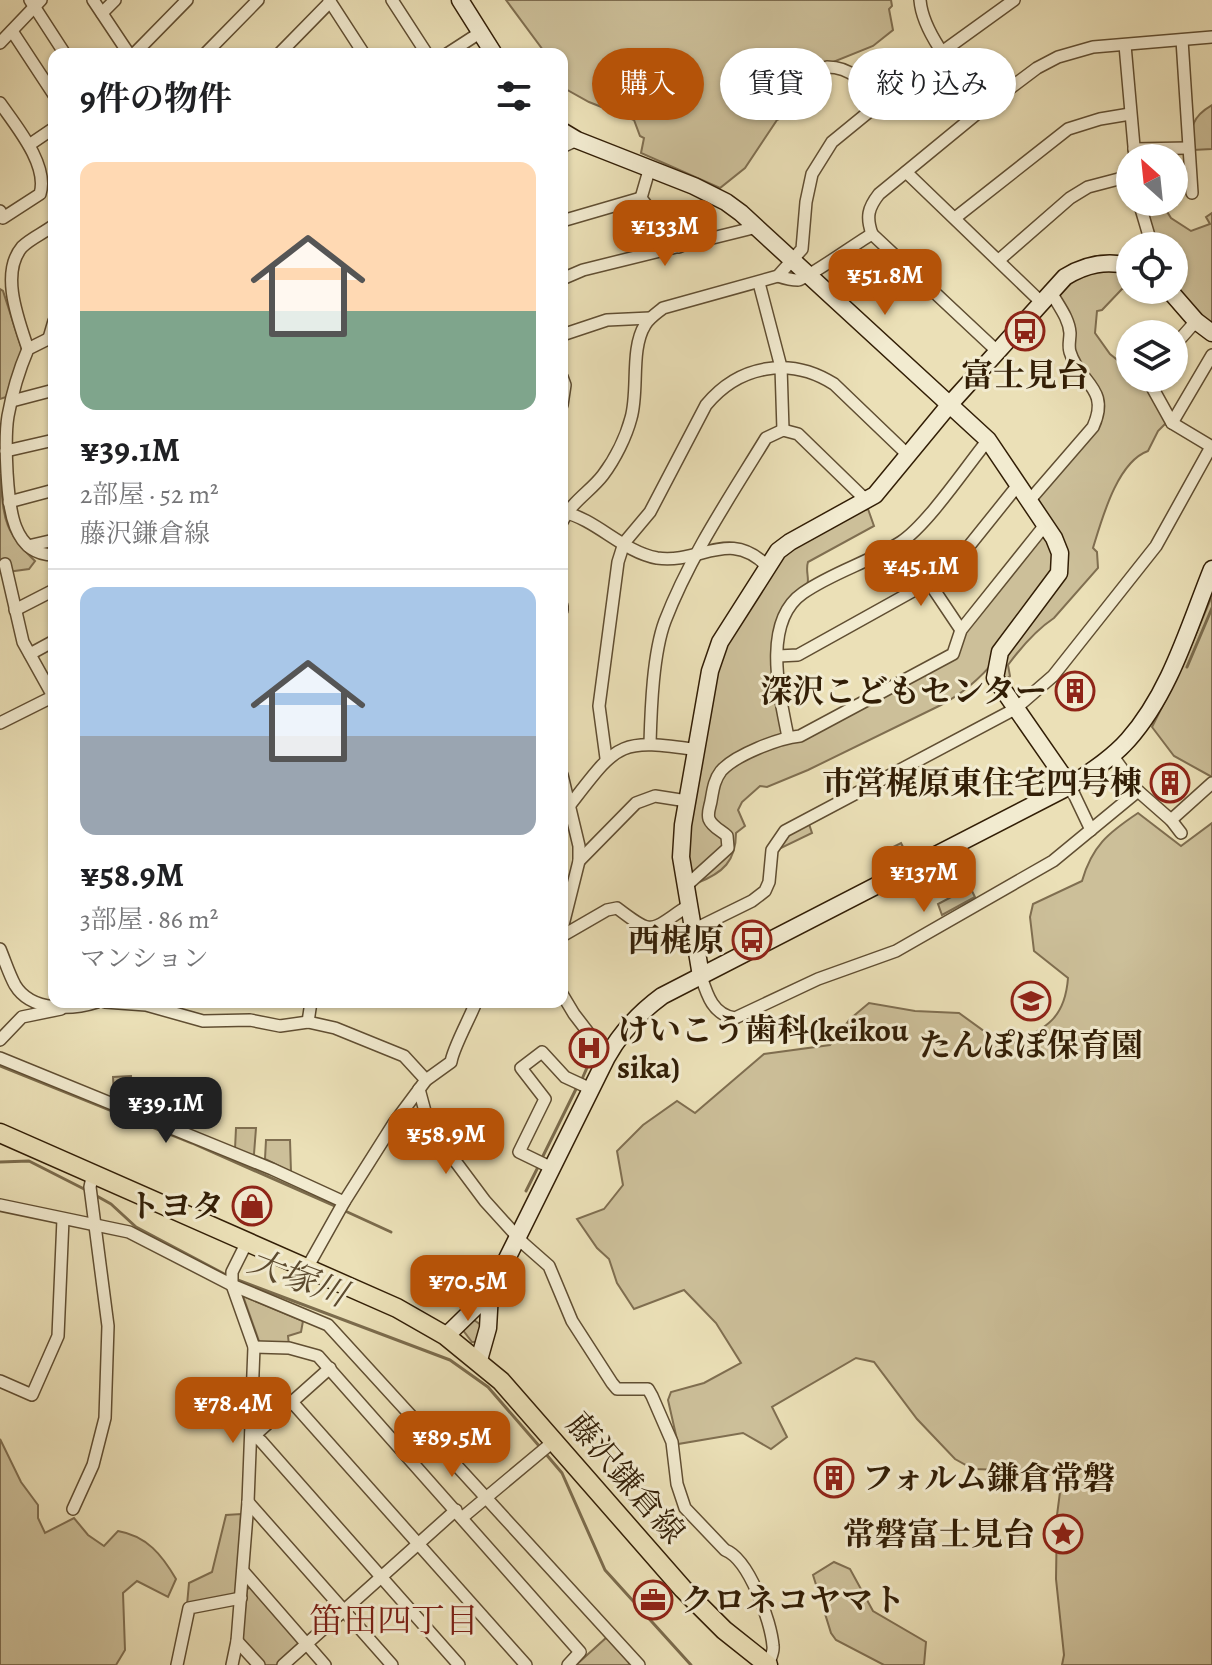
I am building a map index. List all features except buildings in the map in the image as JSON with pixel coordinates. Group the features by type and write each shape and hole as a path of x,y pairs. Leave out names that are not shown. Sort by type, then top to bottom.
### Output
{"main road":[{"name":"藤沢鎌倉線","path":"0,1133 397,1308 446,1336 501,1381 683,1589 724,1630 768,1665"}],"street":[{"path":"93,0 127,48"},
{"path":"102,13 115,0"},
{"path":"137,48 187,0"},
{"path":"211,48 258,0"},
{"path":"392,0 423,48"},
{"path":"460,0 490,48"},
{"path":"920,0 921,9 940,48"},
{"path":"948,48 1014,0"},
{"path":"285,48 330,1 356,48"},
{"path":"0,43 35,2 62,48"},
{"path":"12,31 48,86"},
{"path":"456,48 481,32"},
{"path":"1016,86 1058,57 1093,47 1212,37"},
{"path":"1182,40 1188,144"},
{"path":"1125,45 1133,144"},
{"path":"0,103 29,145 43,182 40,194 3,218 0,211"},
{"path":"955,218 1068,129 1130,114"},
{"path":"568,511 603,476 632,418 643,327 663,308 778,276 802,249 808,188 817,162 832,142 859,120"},
{"path":"969,120 872,203 867,216 872,234 997,351"},
{"path":"29,145 48,132"},
{"path":"570,143 650,167 726,202 794,260 988,440 1060,553 1059,573 1000,652 995,678 1070,786 1091,830"},
{"path":"1188,148 1192,193"},
{"path":"641,198 650,167"},
{"path":"906,172 999,260 1046,297 1067,320 1070,332 1068,349 1098,398 1099,414 1093,427 1029,501"},
{"path":"999,260 1070,198 1088,187 1116,180"},
{"path":"568,219 641,198"},
{"path":"641,198 679,247"},
{"path":"568,276 583,270 757,227"},
{"path":"48,229 21,247 11,261 7,283 28,349 12,401 6,451 9,502 14,523 28,546 35,552 48,554"},
{"path":"778,276 796,280 810,275 872,234"},
{"path":"1116,265 1095,264 1079,268 1065,277 867,501 778,551 720,642 710,671 687,801 681,857 701,976 719,1013 730,1017 740,1016 818,979 896,951 1053,861 1138,791"},
{"path":"759,283 781,367 783,430"},
{"path":"1181,304 1212,333"},
{"path":"568,333 607,320 650,318"},
{"path":"1188,330 1196,321"},
{"path":"28,349 48,339"},
{"path":"1172,423 1212,355"},
{"path":"606,758 599,706 618,562 624,543 650,512 714,394 732,379 749,372 781,367 811,372 834,384 908,455"},
{"path":"12,401 48,392"},
{"path":"693,930 759,897 769,882 772,850 785,831 1015,709 1053,676 1156,546 1211,447 1172,423 1155,392"},
{"path":"650,743 652,694 664,624 696,555 766,438 783,430 798,434 867,501"},
{"path":"788,737 778,685 782,618 801,594 902,542 918,527 988,440"},
{"path":"6,451 48,441"},
{"path":"778,656 798,655 949,571 1018,485"},
{"path":"9,502 48,492"},
{"path":"568,517 652,557 675,560 731,547 744,549 767,566"},
{"path":"686,886 725,853 729,843 723,832 709,821 708,815 714,785 722,770 735,760 788,737 800,736 953,654 961,630 1045,525"},
{"path":"28,546 48,541"},
{"path":"902,542 961,630"},
{"path":"5,564 23,642 48,686"},
{"path":"446,1336 490,1293 607,1057 619,1037 641,1012 662,996 1070,786 1112,755 1139,726 1168,677 1212,569"},
{"path":"15,610 48,593"},
{"path":"30,654 48,644"},
{"path":"0,723 48,699"},
{"path":"570,805 606,758 627,747 650,743 697,750"},
{"path":"1112,755 1138,791 1181,833"},
{"path":"1171,820 1212,783"},
{"path":"579,861 636,803 655,796 687,801"},
{"path":"568,798 579,846 579,861 568,905"},
{"path":"568,933 607,910 617,908 644,928 653,928 688,906"},
{"path":"0,949 20,992 48,1004"},
{"path":"568,1004 607,1057"},
{"path":"0,1040 22,1017 67,1008"},
{"path":"157,1008 203,1021 250,1020 280,1026 308,1022 335,1028 404,1056 423,1085 426,1115 435,1134 485,1201 549,1266 572,1321 617,1389 648,1389 672,1442 677,1484 685,1508 725,1550 732,1553 755,1583 774,1649 768,1665"},
{"path":"308,1022 310,1008"},
{"path":"307,1268 394,1123 423,1085 451,1062 452,1053 474,1008"},
{"path":"552,1168 519,1152 545,1099 521,1068 542,1052 565,1077 591,1089"},
{"path":"0,1058 272,1169 344,1202"},
{"path":"73,1509 93,1465 105,1418 108,1326 90,1187 93,1173"},
{"path":"0,1205 129,1232 232,1285 328,1325 639,1665"},
{"path":"0,1381 32,1395 53,1349 59,1325 63,1219"},
{"path":"232,1665 241,1598 253,1434 254,1347 232,1285 232,1272 247,1242"},
{"path":"479,1360 488,1328 490,1293"},
{"path":"254,1347 301,1350 318,1356 330,1368 580,1652 568,1665"},
{"path":"253,1434 330,1368"},
{"path":"292,1402 526,1665"},
{"path":"253,1434 459,1665"},
{"path":"283,1665 418,1544 486,1497 554,1441"},
{"path":"248,1502 392,1665"},
{"path":"243,1571 325,1665"},
{"path":"177,1665 189,1608 241,1598"},
{"path":"237,1641 259,1665"}],"shaded area":[{"path":"506,0 891,0 892,6 889,9 893,30 868,48 848,48 848,56 832,62 832,48 720,48 720,120 777,120 745,168 720,188 641,153 644,138 640,136 634,120 704,120 704,48 592,48 592,103 568,90 568,48 542,48"},
{"path":"1212,105 1212,149 1193,150 1192,135 1196,119"},
{"path":"1212,213 1212,326 1188,300 1188,232 1151,232 1147,216 1170,216 1191,231 1210,224 1206,217"},
{"path":"1116,270 1116,295 1102,310 1097,311 1095,333 1116,359 1116,392 1149,392 1166,423 1158,431 1148,451 1128,467 1112,493 1093,548 1097,552 1098,568 1054,618 1019,651 1008,665 1010,676 1003,681 1003,657 1062,577 1037,498 1089,435 1102,398 1096,384 1078,361 1058,294 1080,276"},
{"path":"0,289 22,350 6,397 0,399"},
{"path":"0,474 10,531 35,561 29,569 0,573"},
{"path":"868,509 874,526 808,562 807,587 779,619 782,732 779,738 725,763 706,804 725,843 719,853 689,876 686,849 716,669 729,641 760,588 791,549 828,526"},
{"path":"1044,535 1051,540 1055,571 1019,628 978,679 941,705 808,770 767,787 760,786 742,802 738,810 745,826 736,833 731,858 721,870 697,883 730,851 715,825 712,807 720,784 732,765 952,658 966,628"},
{"path":"1212,596 1212,777 1174,756 1152,727"},
{"path":"1138,813 1181,846 1212,823 1212,1665 1062,1665 1064,1655 1056,1579 1057,1515 1062,1477 1035,1471 973,1469 955,1459 917,1419 874,1362 856,1358 772,1407 787,1437 771,1449 743,1433 678,1444 668,1400 671,1392 704,1383 741,1363 716,1323 684,1290 634,1309 617,1283 609,1259 597,1248 577,1219 604,1209 623,1185 617,1151 643,1125 677,1101 695,1113 764,1054 830,1045 850,1019 869,1003 915,1011 959,1013 984,1031 1013,1043 1045,1026 1063,1003 1068,978 1034,951 1030,917 1033,904 1082,881 1102,841"},
{"path":"809,824 812,833 779,849 786,837"},
{"path":"901,843 907,855 890,864 885,851"},
{"path":"970,887 975,897 942,915 938,904"},
{"path":"131,1076 133,1101 114,1095 113,1077"},
{"path":"236,1128 256,1128 254,1154 251,1156 235,1149"},
{"path":"266,1140 290,1140 291,1172 265,1159"},
{"path":"243,1296 303,1321 301,1332 288,1336 289,1345 260,1344"},
{"path":"474,1320 481,1325 477,1342 472,1342 462,1329"},
{"path":"0,1439 21,1482 38,1505 38,1518 45,1533 74,1518 88,1535 104,1546 118,1531 137,1537 153,1548 176,1579 168,1597 137,1581 123,1593 125,1650 116,1665 0,1665"},
{"path":"241,1514 237,1592 234,1596 187,1605 189,1583 212,1572 226,1515"},
{"path":"834,1562 850,1569 873,1611 926,1642 924,1665 884,1665 836,1640 813,1575"},
{"path":"251,1587 299,1642 300,1646 279,1665 262,1665 242,1640 247,1589"},
{"path":"607,1637 630,1663 628,1665 576,1665"}],"waterway":[{"path":"1187,667 1212,608"},
{"path":"582,1079 594,1052"},
{"path":"0,1066 192,1143 337,1207"},
{"path":"542,1158 577,1087"},
{"name":"大塚川","path":"0,1162 29,1161 88,1191"},
{"path":"526,1191 539,1165"},
{"name":"大塚川","path":"95,1195 111,1204 136,1227 228,1276"},
{"path":"343,1210 391,1232"},
{"name":"大塚川","path":"235,1279 450,1360 488,1387 540,1447"},
{"name":"大塚川","path":"545,1453 562,1473 605,1570 691,1665"}],"place":[{"name":"富士見台","path":"1025,331"},
{"name":"深沢こどもセンター","path":"1075,691"},
{"name":"市営梶原東住宅四号棟","path":"1170,783"},
{"name":"西梶原","path":"752,940"},
{"name":"たんぽぽ保育園","path":"1031,1001"},
{"name":"けいこう歯科(keikou sika)","path":"589,1048"},
{"name":"トヨタ","path":"252,1206"},
{"name":"フォルム鎌倉常磐","path":"834,1478"},
{"name":"常磐富士見台","path":"1063,1534"},
{"name":"クロネコヤマト","path":"653,1600"}],"district":[{"name":"笛田四丁目","path":"394,1620"}]}
